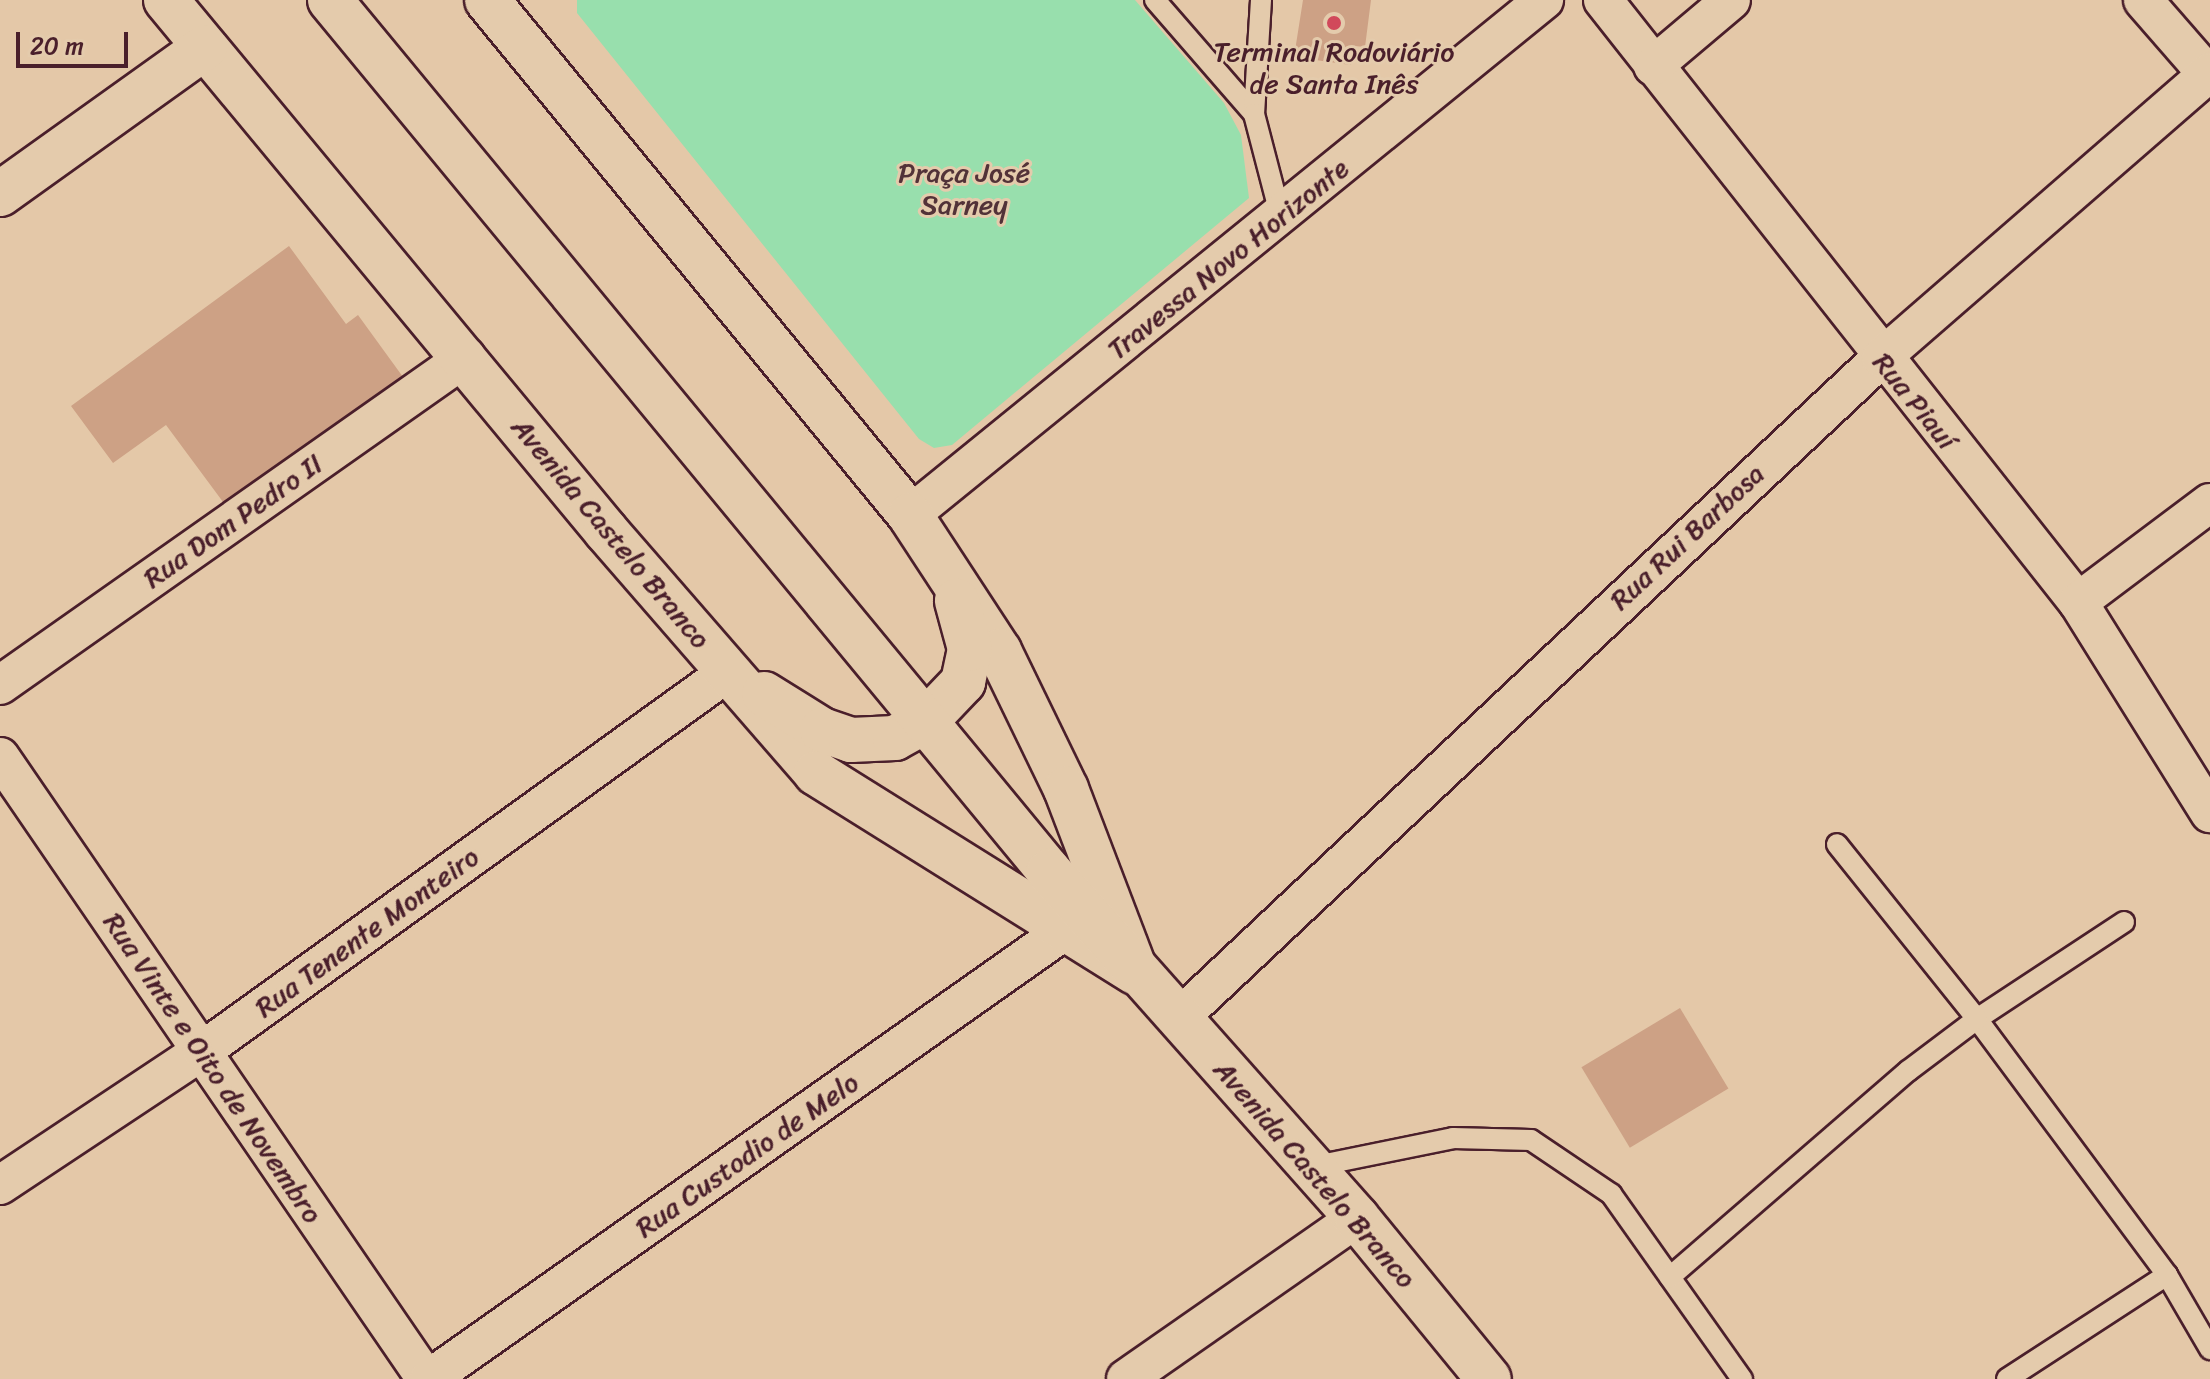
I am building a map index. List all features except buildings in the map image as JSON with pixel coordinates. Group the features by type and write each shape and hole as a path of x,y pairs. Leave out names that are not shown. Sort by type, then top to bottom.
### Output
{"main road":[{"name":"Avenida Castelo Branco","path":"166,0 816,773 1064,931 1137,973"},
{"name":"Avenida Castelo Branco","path":"330,0 1137,973 1357,1218 1489,1379"},
{"name":"Avenida Castelo Branco","path":"487,0 910,515 999,651 1066,789 1137,973"},
{"path":"0,194 205,47"},
{"path":"728,672 822,730 851,740 895,738 926,721 963,682 970,649 957,601 910,515"}],"street":[{"name":"Travessa Novo Horizonte","path":"910,515 1281,218 1544,0"},
{"name":"Rua Piauí","path":"1603,0 1881,358 2078,602 2210,813"},
{"path":"1653,66 1731,0"},
{"path":"2143,0 2209,74"},
{"name":"Rua Rui Barbosa","path":"1179,1018 1881,358 2209,74"},
{"name":"Rua Dom Pedro II","path":"0,685 466,357"},
{"path":"2078,602 2210,503"},
{"name":"Rua Tenente Monteiro","path":"0,1185 202,1051 728,672"},
{"name":"Rua Vinte e Oito de Novembro","path":"0,757 428,1379"},
{"name":"Rua Custodio de Melo","path":"428,1379 1064,931"},
{"path":"1126,1379 1357,1218"}],"lane":[{"path":"1155,0 1254,114"},
{"path":"1261,0 1254,114 1281,218"},
{"path":"1837,844 1977,1019 2167,1275 2210,1349"},
{"path":"1670,1277 1908,1071 1977,1019 2124,922"},
{"path":"1311,1167 1453,1138 1531,1140 1611,1194 1742,1379"},
{"path":"2007,1379 2167,1275"}],"green space":[{"name":"Praça José Sarney","path":"577,0 1135,0 1224,103 1241,135 1249,198 952,445 934,448 919,439 577,13"}],"place":[{"name":"Terminal Rodoviário de Santa Inês","path":"1334,23"}]}
